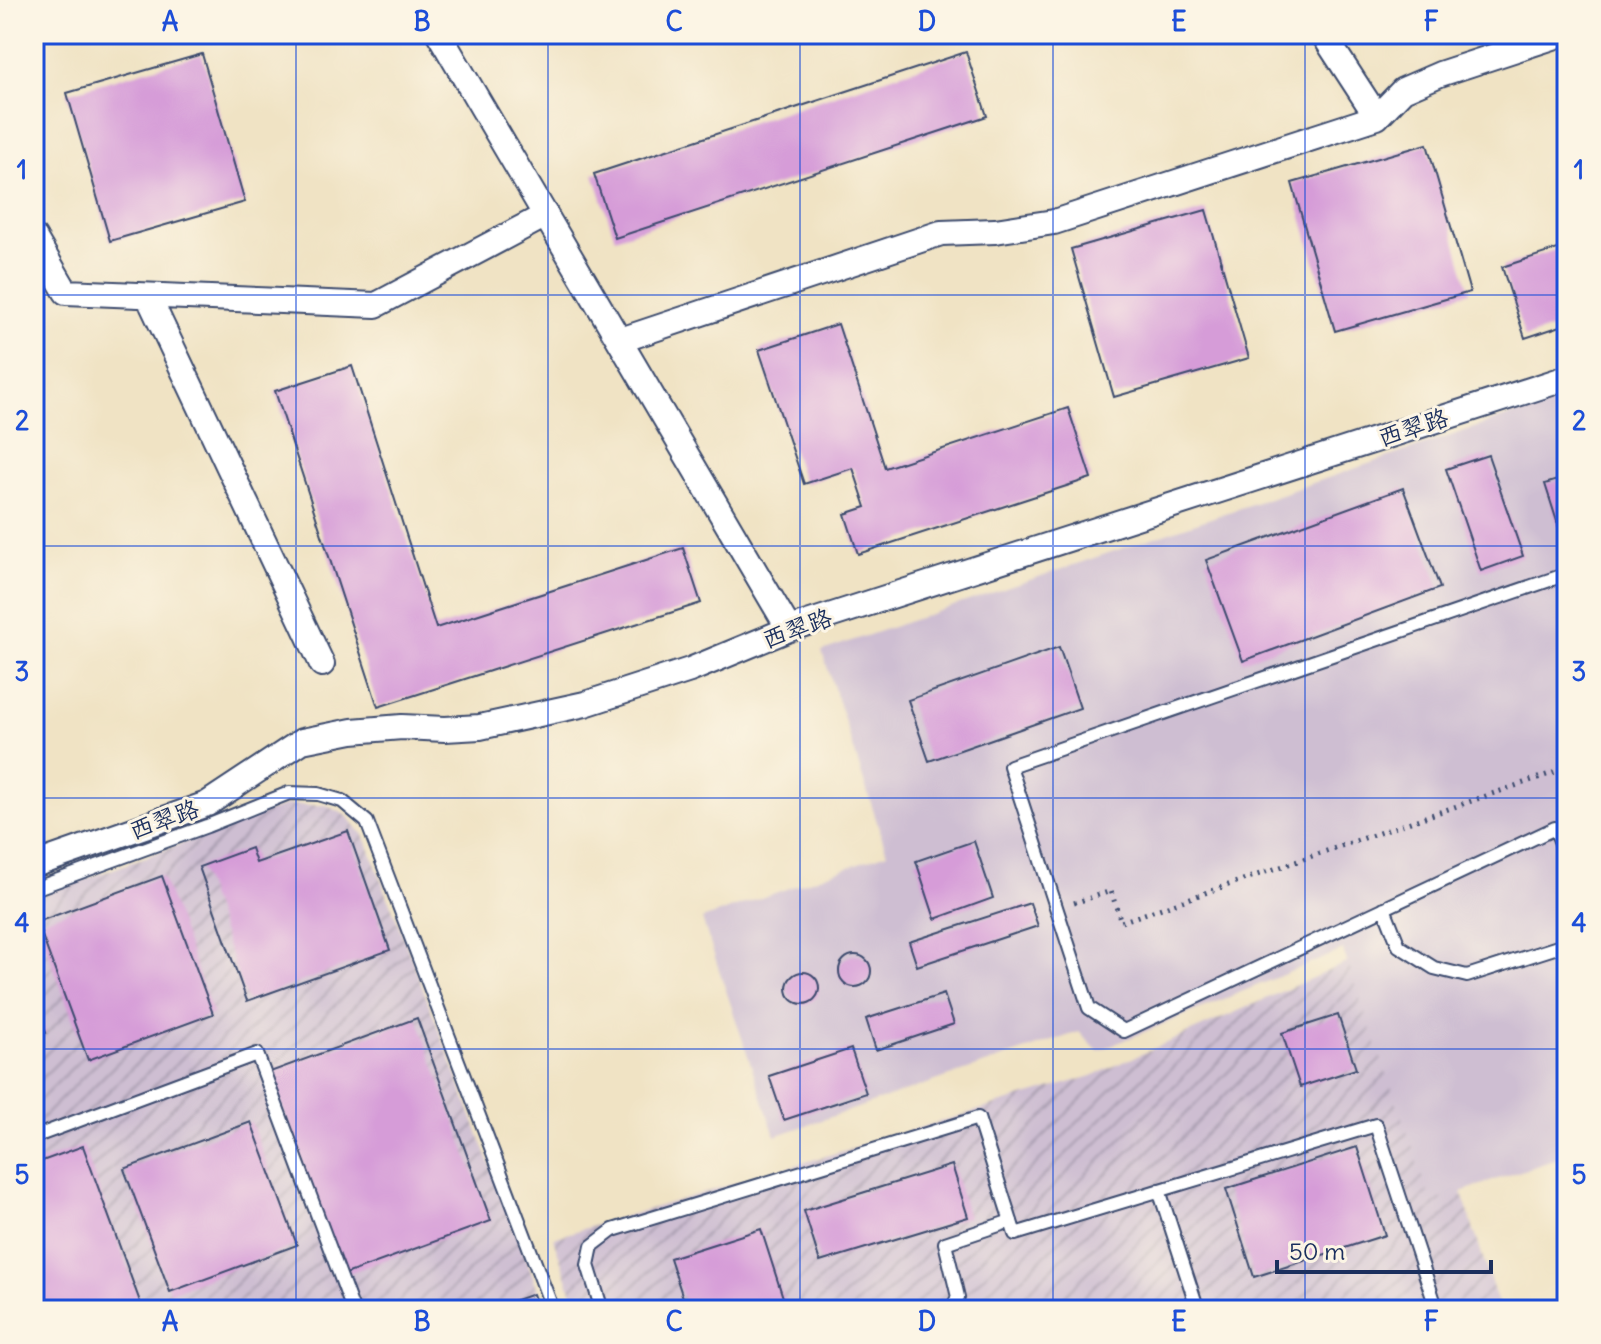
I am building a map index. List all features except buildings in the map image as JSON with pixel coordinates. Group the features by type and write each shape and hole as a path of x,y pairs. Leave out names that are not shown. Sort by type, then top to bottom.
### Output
{"street":[{"path":"439,34 789,629"},
{"path":"1323,34 1377,117"},
{"path":"621,340 941,233 995,231 1054,222 1377,117 1403,90 1440,74 1562,34"},
{"path":"34,237 66,292 376,305 546,215"},
{"path":"148,296 322,664"},
{"name":"西翠路","path":"34,865 207,804 302,741 352,731 402,727 480,727 585,704 690,670 789,629 1567,378"}],"lane":[{"path":"1567,574 1010,766 1089,1008 1124,1031 1555,828 1567,858"},
{"path":"34,889 289,793 318,794 342,801 367,822 553,1310"},
{"path":"1384,908 1399,946 1434,968 1467,976 1567,944"},
{"path":"34,1137 257,1054 353,1310"},
{"path":"602,1310 588,1265 592,1246 613,1230 978,1118 1015,1234 1376,1125 1437,1310"},
{"path":"1159,1190 1198,1310"},
{"path":"951,1310 958,1297 945,1243 1011,1221"}],"path":[{"path":"1056,908 1111,891 1121,922 1567,768"}],"shaded area":[{"path":"1567,396 1567,1155 1432,1202 1343,950 1098,1051 1079,1032 775,1136 702,919 887,853 822,651"},
{"path":"287,805 327,805 347,816 365,837 546,1310 34,1310 34,898"},
{"path":"1382,947 1500,1310 578,1310 553,1238 1092,1076"}]}
